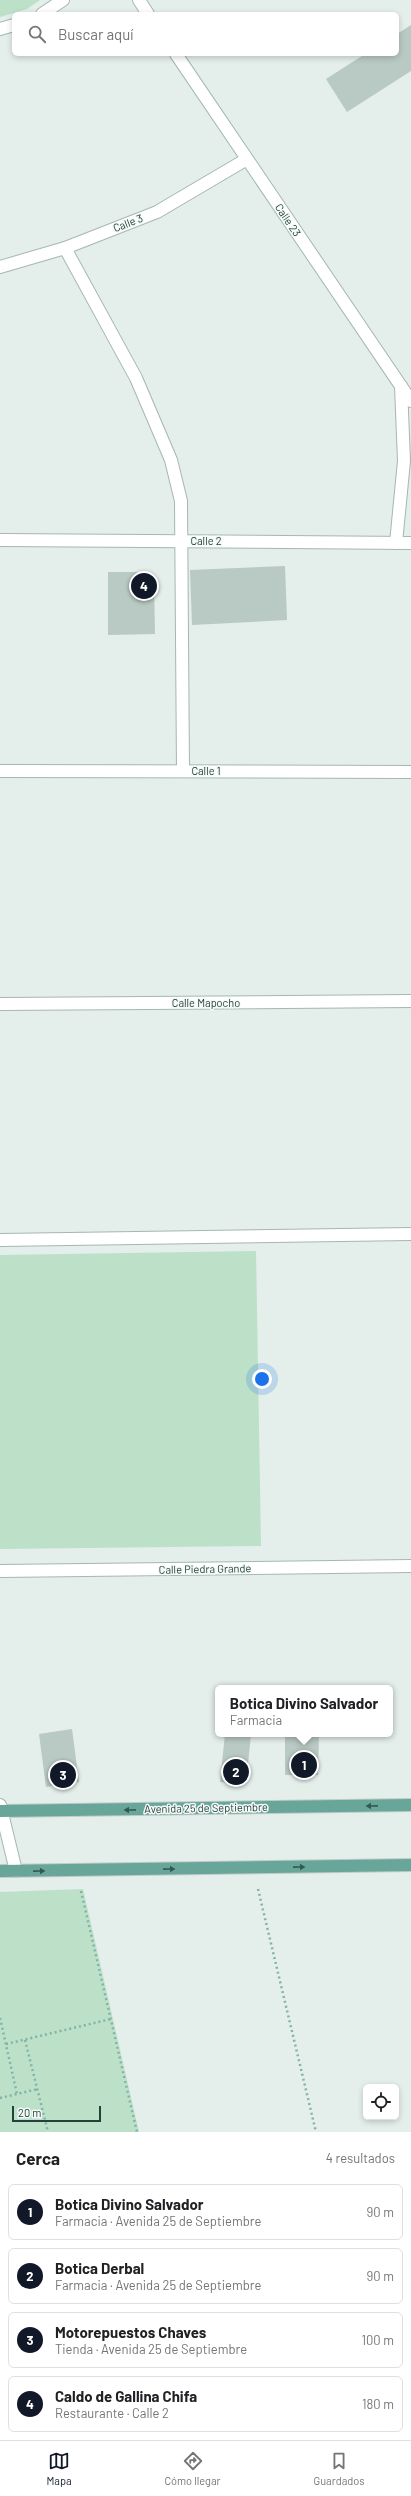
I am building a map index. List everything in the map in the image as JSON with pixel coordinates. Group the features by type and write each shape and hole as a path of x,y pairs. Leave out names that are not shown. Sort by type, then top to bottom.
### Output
{"main road":[{"name":"Avenida 25 de Septiembre","path":"1,1809 411,1805"},
{"path":"0,1871 411,1865"}],"street":[{"path":"45,12 63,0"},
{"path":"139,0 147,12"},
{"path":"0,29 12,26"},
{"name":"Calle 23","path":"177,56 411,401"},
{"name":"Calle 3","path":"0,267 65,248 157,212 247,159"},
{"path":"65,248 136,378 171,460 181,501 183,771"},
{"path":"396,543 404,461 401,386"},
{"name":"Calle 2","path":"0,540 411,543"},
{"name":"Calle 1","path":"0,771 411,772"},
{"name":"Calle Mapocho","path":"0,1004 411,1001"},
{"path":"0,1240 411,1234"},
{"name":"Calle Piedra Grande","path":"0,1571 411,1566"},
{"path":"1,1809 16,1871"}],"path":[{"path":"252,1868 316,2132"},
{"path":"71,1870 82,1891 137,2132"},
{"path":"0,2018 17,2094"},
{"path":"6,2044 111,2019"},
{"path":"25,2040 48,2132"},
{"path":"0,2098 38,2090"}],"green space":[{"path":"0,0 40,0 27,9 12,12 12,13 0,17"},
{"path":"256,1251 261,1546 0,1549 0,1255"},
{"path":"83,1889 139,2132 0,2132 0,1892"}],"building":[{"path":"411,25 411,71 347,112 326,79 362,56 399,56 399,33"},
{"path":"285,566 287,620 192,625 190,570"},
{"path":"108,572 146,572 154,582 155,634 108,635"},
{"path":"72,1729 79,1782 46,1787 39,1734"},
{"path":"225,1737 251,1737 246,1784 220,1782"},
{"path":"285,1737 319,1737 318,1775 285,1775"}],"place":[{"name":"Caldo de Gallina Chifa","path":"144,586"},
{"name":"Botica Divino Salvador","path":"304,1765"},
{"name":"Botica Derbal","path":"236,1772"},
{"name":"Motorepuestos Chaves","path":"63,1775"}]}
